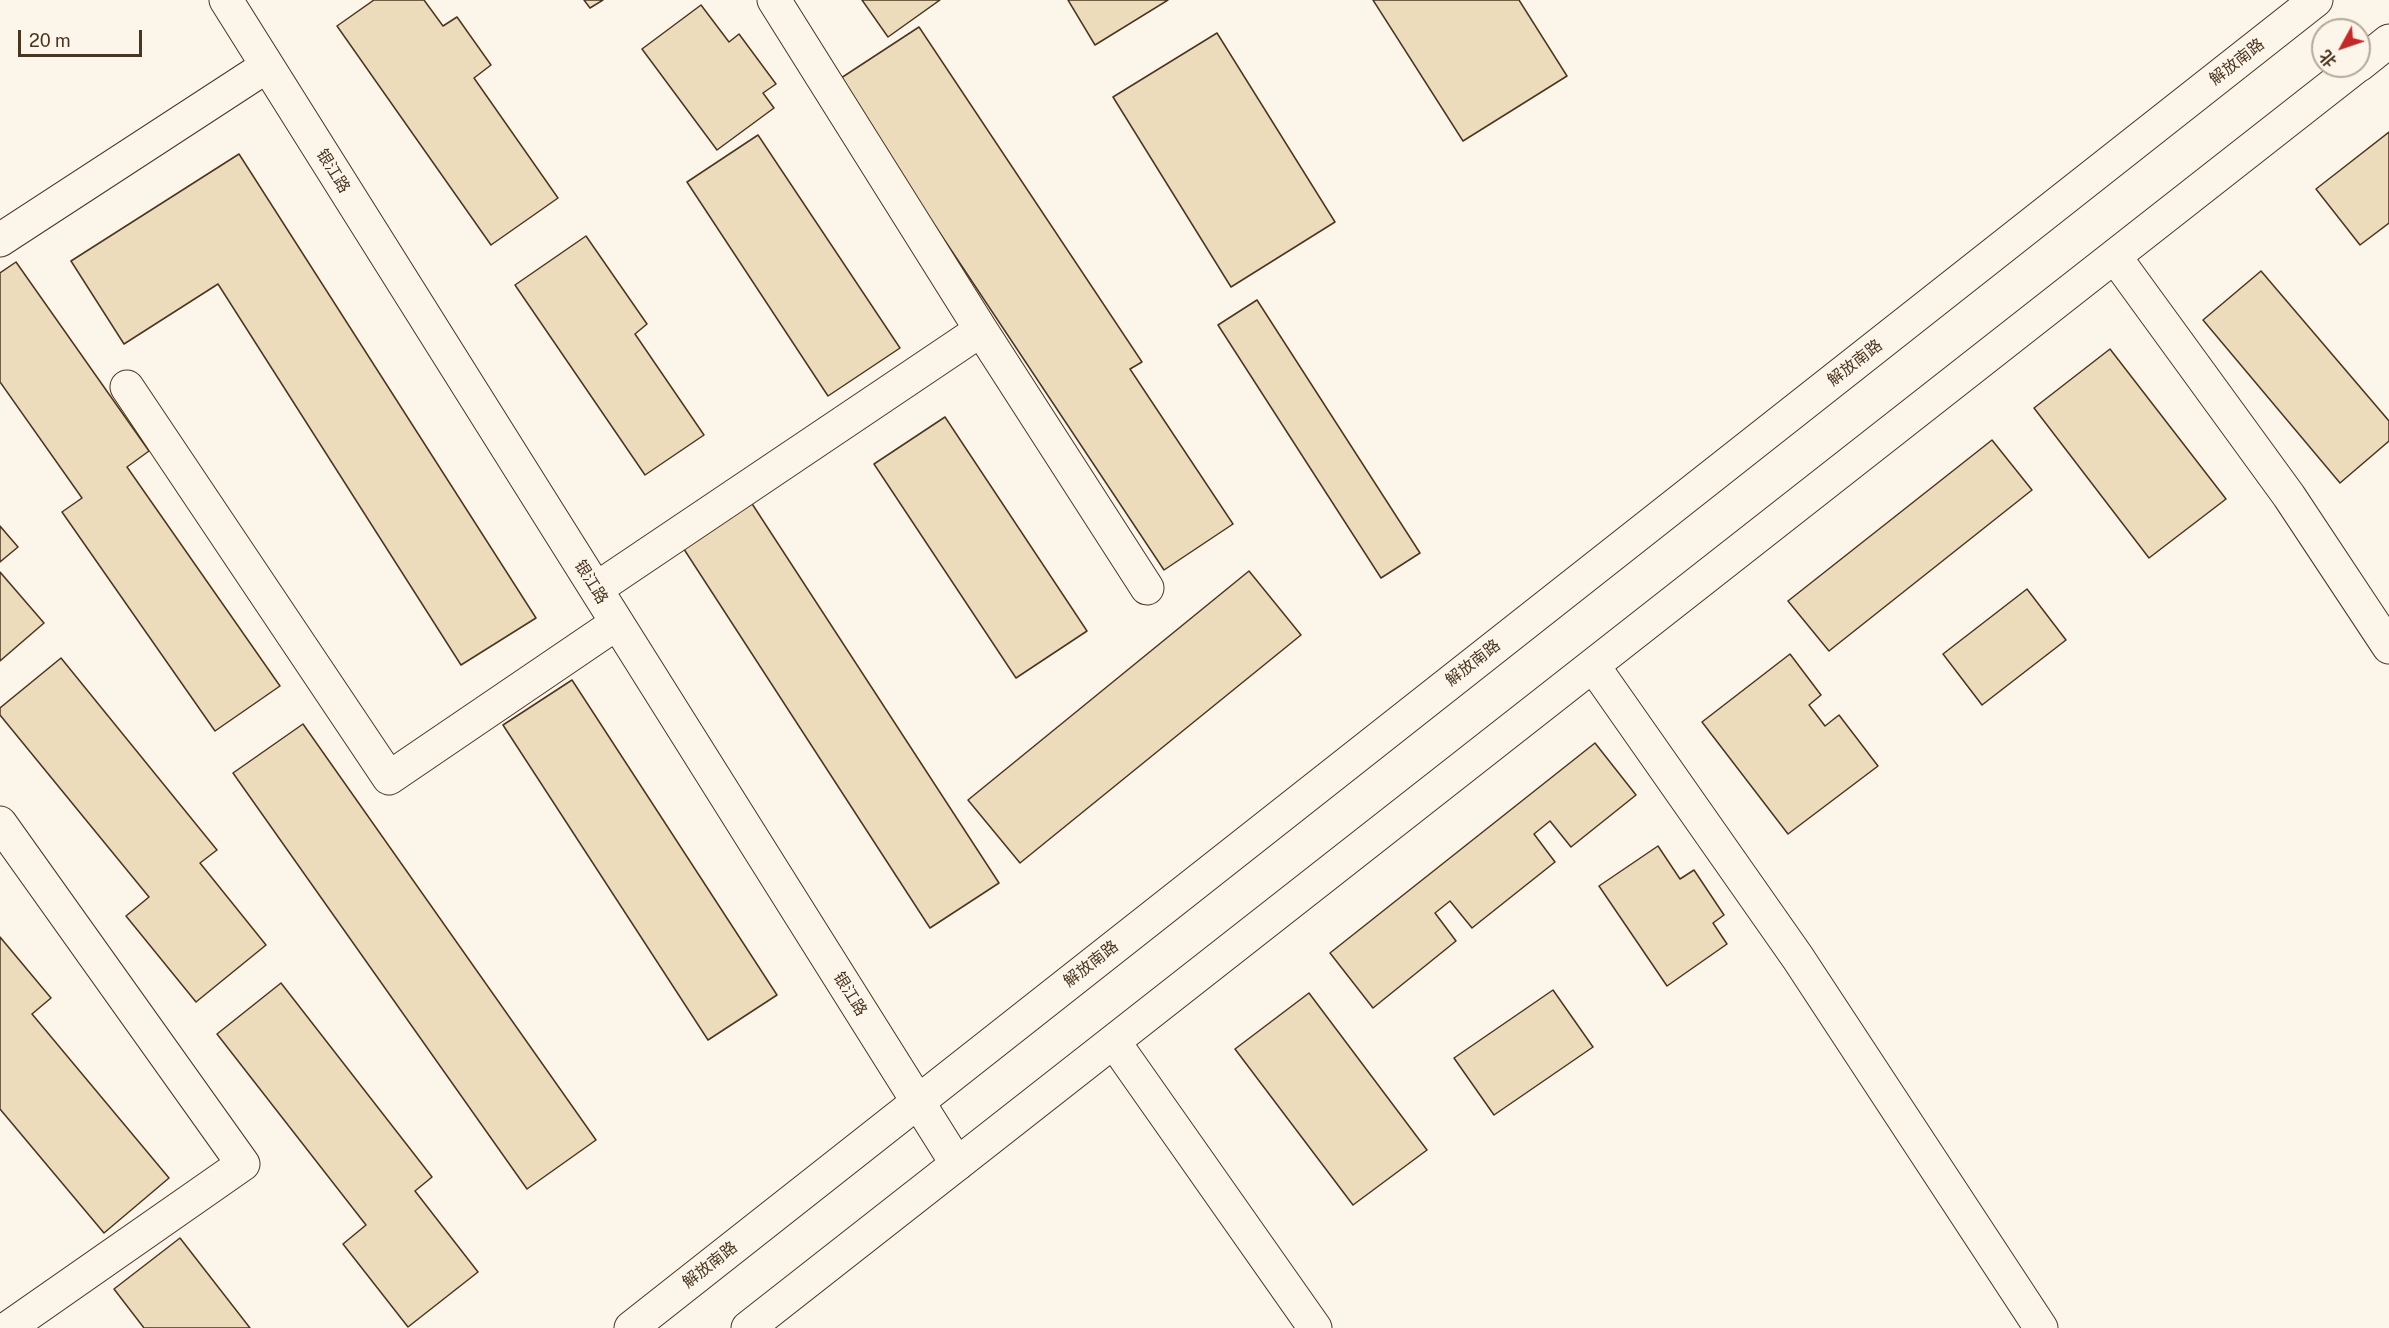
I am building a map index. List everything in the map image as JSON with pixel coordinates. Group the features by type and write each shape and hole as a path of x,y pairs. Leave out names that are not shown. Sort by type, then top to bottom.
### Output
{"street":[{"name":"银江路","path":"226,0 957,1164"},
{"path":"774,0 981,330 1147,588"},
{"name":"解放南路","path":"631,1328 2316,0"},
{"path":"2371,55 2389,41"},
{"path":"0,240 267,66"},
{"path":"748,1328 1594,667 2342,78"},
{"path":"2115,257 2289,496 2389,646"},
{"path":"596,589 981,330"},
{"path":"127,387 388,778 617,623"},
{"path":"1594,667 1798,957 2042,1328"},
{"path":"0,823 243,1164 8,1328"},
{"path":"1114,1042 1315,1328"}],"building":[{"path":"374,0 424,0 443,26 457,17 491,65 474,78 558,198 491,245 337,26"},
{"path":"584,0 603,0 590,8"},
{"path":"862,0 940,0 888,37"},
{"path":"1068,0 1168,0 1095,45"},
{"path":"1373,0 1519,0 1567,76 1463,141"},
{"path":"701,5 729,42 739,34 776,84 763,93 774,108 717,150 642,49"},
{"path":"919,27 1142,362 1130,369 1233,524 1164,570 838,80"},
{"path":"1217,33 1335,222 1231,287 1113,97"},
{"path":"2389,132 2389,223 2360,245 2316,189"},
{"path":"758,135 900,348 828,396 687,182"},
{"path":"239,154 536,618 461,665 218,284 124,344 71,261"},
{"path":"586,236 647,324 635,334 704,435 645,475 515,285"},
{"path":"16,262 149,451 127,467 280,686 215,731 62,512 82,498 0,382 0,273"},
{"path":"2261,271 2389,421 2389,441 2340,483 2203,320"},
{"path":"1257,300 1420,553 1381,578 1218,325"},
{"path":"2110,349 2226,499 2149,558 2034,408"},
{"path":"945,417 1087,631 1016,678 874,464"},
{"path":"1992,440 2032,490 1829,651 1788,601"},
{"path":"747,496 999,883 930,928 678,540"},
{"path":"0,526 18,547 0,562"},
{"path":"1249,571 1301,635 1020,863 968,800"},
{"path":"0,572 44,623 0,661"},
{"path":"2027,589 2066,640 1982,705 1943,654"},
{"path":"1790,654 1821,695 1809,705 1825,726 1839,715 1878,766 1788,834 1702,722"},
{"path":"61,658 217,850 200,863 266,945 196,1002 126,916 149,897 0,715 0,708"},
{"path":"572,680 777,995 708,1040 503,725"},
{"path":"303,724 596,1140 527,1189 233,773"},
{"path":"1595,743 1636,795 1571,847 1550,821 1534,834 1555,862 1472,928 1450,901 1435,913 1456,941 1373,1008 1330,953"},
{"path":"1658,846 1680,879 1694,870 1724,915 1713,923 1727,944 1667,986 1599,886"},
{"path":"0,937 51,998 32,1014 169,1178 104,1233 0,1109"},
{"path":"281,983 432,1177 415,1191 478,1272 408,1327 343,1244 366,1225 217,1034"},
{"path":"1553,990 1593,1047 1494,1115 1454,1058"},
{"path":"1309,993 1427,1150 1353,1205 1235,1049"},
{"path":"180,1238 250,1328 144,1328 114,1289"}]}
